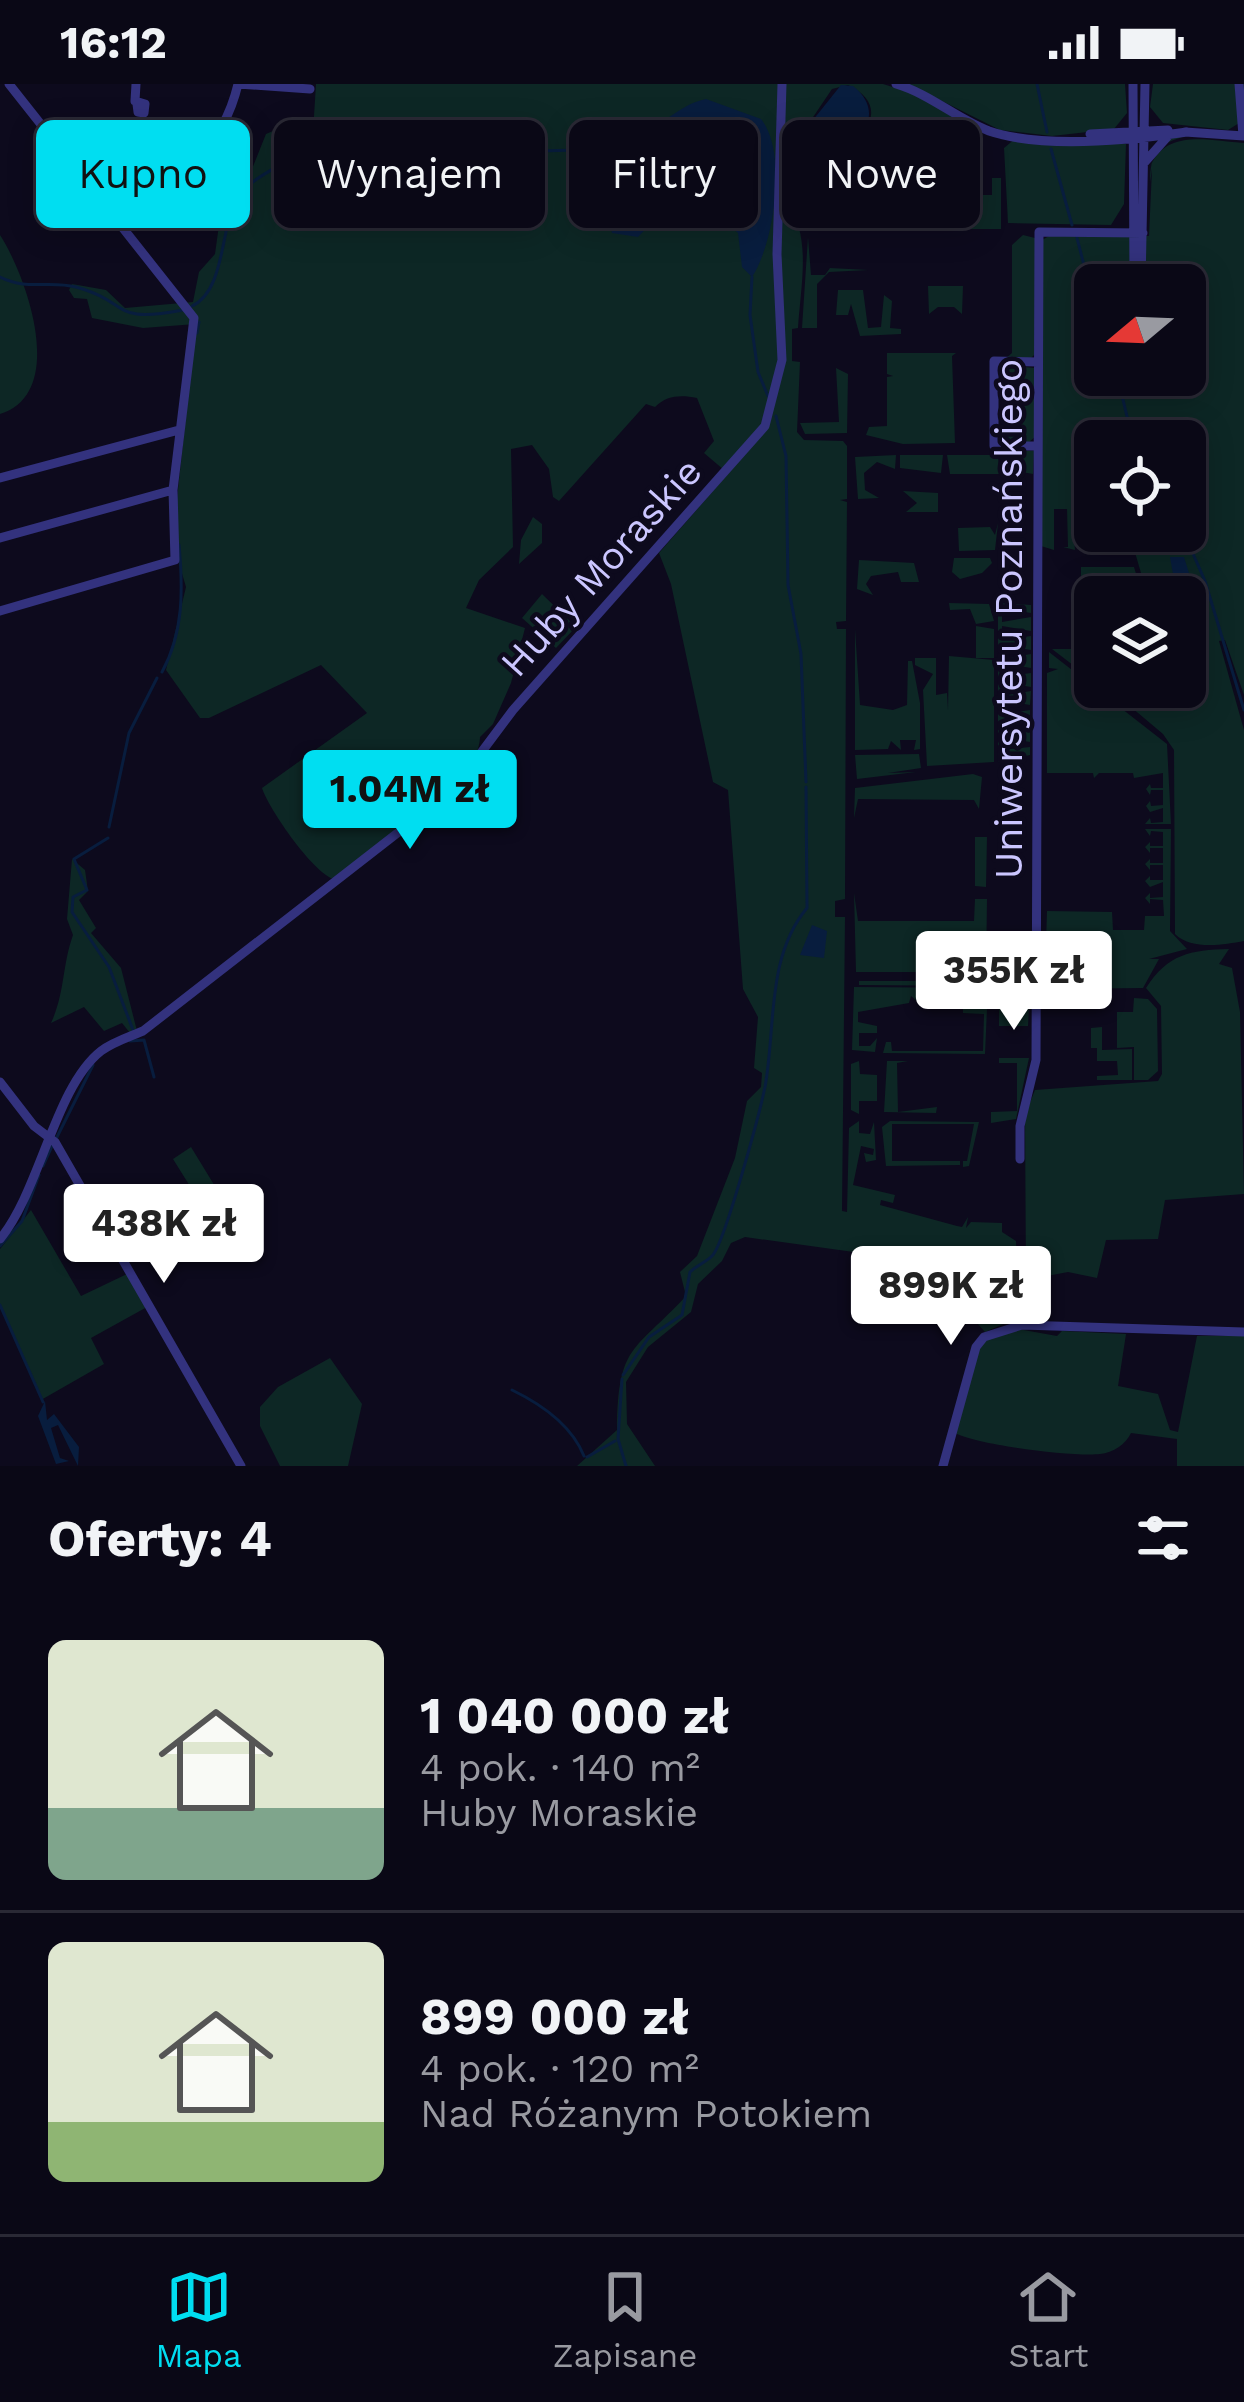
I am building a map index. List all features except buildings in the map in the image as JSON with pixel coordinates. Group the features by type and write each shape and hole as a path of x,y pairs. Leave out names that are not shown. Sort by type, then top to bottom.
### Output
{"street":[{"path":"9,84 38,120"},
{"path":"136,84 137,104"},
{"path":"225,120 238,84 310,89"},
{"name":"Huby Moraskie","path":"0,1239 23,1209 50,1138 98,1054 143,1031 454,789 505,719 765,426 782,360 777,254 782,84"},
{"path":"896,84 989,130 1072,137 1187,132 1244,136 1239,84"},
{"path":"1133,84 1144,163 1137,233"},
{"path":"1137,264 1138,133 1145,84"},
{"path":"1138,133 1187,132"},
{"path":"1144,163 1171,134"},
{"path":"0,611 175,560 173,490 194,318 126,228"},
{"name":"Uniwersytetu Poznańskiego","path":"1020,1159 1036,1060 1039,232 1137,233"},
{"path":"1038,362 994,362 993,402 994,446 1038,446"},
{"path":"0,478 178,430"},
{"path":"0,538 173,490"},
{"path":"0,1082 50,1138 241,1466"},
{"path":"943,1466 976,1347 1000,1330 1022,1325 1244,1332"}],"green space":[{"path":"316,84 883,84 915,94 964,120 869,120 871,109 864,96 848,85 832,89 811,120 782,120 782,228 799,228 802,244 798,328 792,329 792,361 800,362 797,432 804,440 843,441 847,446 847,499 840,500 847,502 846,621 836,622 837,629 846,629 845,899 835,901 835,917 845,917 842,1211 847,1212 849,1128 859,1121 859,1133 870,1134 874,1122 876,1160 866,1162 864,1153 873,1155 874,1149 861,1146 853,1185 895,1195 893,1203 881,1200 880,1205 957,1226 962,1227 968,1217 966,1228 971,1222 1002,1223 1002,1232 1016,1241 1019,1317 985,1332 969,1314 963,1286 875,1274 868,1254 745,1237 731,1243 722,1261 698,1284 691,1312 648,1347 626,1382 627,1424 655,1466 577,1466 617,1430 621,1381 632,1352 686,1296 680,1272 697,1256 735,1158 747,1101 761,1087 762,1073 754,1068 758,1017 743,989 728,790 713,782 671,584 659,553 734,467 731,462 724,470 704,453 714,441 697,398 685,396 669,398 655,407 646,404 559,501 553,497 549,469 532,445 511,449 513,547 479,580 466,608 525,628 511,683 493,724 480,737 475,756 445,796 337,880 328,876 294,841 262,788 367,713 321,665 209,718 200,718 166,670 186,587 176,553 176,508 196,324 143,328 92,318 87,299 74,298 69,290 72,284 106,290 125,308 193,302 199,272 215,254 219,228 250,228 250,174 266,134 274,131 274,228 545,228 545,120 314,120"},
{"path":"908,84 1125,84 1127,113 1114,129 1052,136 1000,130"},
{"path":"1153,84 1244,84 1244,120 1228,130 1163,123 1150,107"},
{"path":"1016,138 1126,144 1124,204 1111,225 1008,223 1004,148"},
{"path":"1180,141 1244,143 1244,695 1225,640 1219,641 1244,730 1244,941 1217,945 1190,942 1175,934 1174,750 1132,708 1206,708 1206,576 1142,576 1135,552 1206,552 1206,420 1074,420 1074,550 1063,547 1068,547 1067,509 1054,509 1054,550 1041,546 1042,240 1051,235 1149,236 1152,164 1159,152"},
{"path":"992,178 1001,178 1001,229 819,229 980,228 980,195 992,195"},
{"path":"0,235 30,305 37,359 32,383 21,402 0,414"},
{"path":"1023,235 1035,238 1036,353 1030,359 1005,359 1012,353 1012,245"},
{"path":"808,237 811,275 825,275 830,268 868,270 829,272 817,284 817,328 802,328"},
{"path":"928,286 963,286 962,314 954,307 938,307 929,314"},
{"path":"838,290 863,290 868,328 881,327 884,295 892,301 890,328 901,329 901,334 860,336 851,304 848,315 836,315"},
{"path":"887,353 956,353 952,356 955,443 903,444 866,435 869,427 887,426 887,377 893,376 887,374"},
{"path":"1004,365 1035,368 1036,436 1028,443 1005,443"},
{"path":"836,368 848,374 847,433 805,434 800,423 839,422"},
{"path":"1008,451 1034,451 1033,474 1011,470 1005,478"},
{"path":"896,455 895,469 877,462 864,473 865,490 879,498 858,499 855,457"},
{"path":"900,455 943,455 941,473 900,468"},
{"path":"947,455 998,455 999,474 950,474"},
{"path":"903,491 938,493 938,512 906,512 917,503"},
{"path":"533,517 542,524 542,543 519,564 521,540"},
{"path":"998,523 995,550 959,551 958,528 990,527 995,535"},
{"path":"954,558 990,558 992,563 982,573 960,579 952,572"},
{"path":"859,560 914,563 919,582 901,582 898,572 871,576 866,584 873,595 857,589"},
{"path":"1081,567 1134,567 1137,576 1081,576"},
{"path":"542,594 576,627 556,648 522,618"},
{"path":"949,603 989,604 994,621 976,624 970,609 950,610"},
{"path":"1002,603 1031,605 1031,613 1002,608 1002,622 1031,617 1031,631 1002,626 1002,640 1031,636 1031,650 1002,645 1002,659 1031,654 1031,668 1002,663 1002,677 1031,673 1031,687 1002,682 1002,696 1031,691 1030,705 1002,700 1002,714 1030,710 1030,724 1002,719 1002,733 1030,728 1030,742 1001,737 1001,750 1030,747 1030,755 998,762 998,607"},
{"path":"976,626 994,629 994,658 976,658"},
{"path":"855,629 860,705 893,710 907,705 908,661 912,661 920,703 920,749 914,750 916,740 900,740 901,750 891,741 888,749 855,750"},
{"path":"1052,649 1074,649 1074,666"},
{"path":"1049,652 1074,671 1074,708 1121,708 1167,744 1171,824 1145,824 1150,818 1151,823 1163,822 1163,808 1150,812 1146,806 1150,801 1151,806 1163,805 1163,790 1151,790 1150,795 1146,789 1150,784 1163,788 1163,773 1134,778 1133,773 1099,773 1094,778 1093,773 1047,773 1047,673 1058,669 1049,668"},
{"path":"949,656 994,660 994,762 927,766 923,690 933,674 915,665 915,658 936,658 936,695 947,693 948,710"},
{"path":"919,754 921,768 888,773 916,772 857,779 855,755"},
{"path":"973,774 982,777 979,809 974,800 858,799 854,818 855,788"},
{"path":"1145,829 1171,829 1170,931 1187,949 1149,959 1159,959 1143,988 1051,989 1046,976 1078,971 1046,974 1046,950 1060,952 1068,938 1058,946 1046,943 1047,911 1112,912 1113,930 1144,930 1145,916 1164,916 1163,900 1150,899 1150,904 1145,898 1150,893 1150,898 1163,897 1163,882 1150,887 1145,881 1150,876 1150,880 1163,880 1163,865 1150,865 1150,870 1145,864 1150,859 1150,863 1163,863 1163,848 1150,848 1150,853 1145,847 1150,842 1150,846 1163,846 1163,832 1151,831 1150,836"},
{"path":"975,837 987,837 986,887 975,886"},
{"path":"72,859 85,870 88,891 79,900 96,928 91,933 121,968 137,1031 130,1033 122,1023 104,1031 84,1007 51,1023 73,935 67,919"},
{"path":"854,893 858,921 974,921 975,899 987,899 986,972 856,972"},
{"path":"1229,949 1219,964 1232,968 1240,1012 1244,1194 1165,1200 1158,1239 1106,1240 1097,1278 1068,1272 1026,1280 1025,1115 1035,1090 1158,1081 1162,1074 1161,1006 1146,988 1181,956"},
{"path":"859,981 982,981 985,986 859,985"},
{"path":"854,987 985,988 988,997 961,1001 951,997 948,1001 940,997 937,1001 929,996 926,1001 918,996 917,1001 911,996 909,1003 858,1012 858,1022 877,1026 877,1033 859,1033 859,1046 870,1046 877,1038 875,1052 852,1050"},
{"path":"1134,998 1148,999 1157,1009 1158,1071 1148,1080 1134,1080 1134,1047 1117,1048 1117,1012 1133,1012"},
{"path":"963,1007 987,1009 985,1054 883,1053 886,1042 891,1042 892,1051 983,1051 984,1014 963,1013"},
{"path":"999,1007 1029,1007 1028,1026 999,1026"},
{"path":"1102,1027 1102,1050 1132,1049 1132,1080 1097,1080 1097,1076 1118,1075 1117,1061 1097,1061 1097,1048 1091,1048 1091,1028"},
{"path":"999,1058 1029,1058 1016,1119 991,1123 991,1112 1017,1111 1017,1063 999,1063"},
{"path":"859,1061 860,1074 877,1075 877,1101 859,1101 859,1114 851,1110 851,1064"},
{"path":"887,1061 908,1061 897,1063 898,1112 937,1107 936,1113 884,1112"},
{"path":"890,1121 979,1122 969,1166 963,1167 963,1161 967,1161 974,1124 892,1124 892,1161 960,1161 960,1165 886,1166 882,1127"},
{"path":"191,1147 249,1242 231,1252 173,1159"},
{"path":"31,1210 81,1296 127,1274 147,1307 91,1338 104,1364 41,1400 0,1306 0,1249"},
{"path":"1018,1329 1057,1336 1062,1331 1126,1334 1118,1386 1158,1394 1170,1430 1178,1432 1197,1336 1244,1336 1244,1466 1177,1466 1177,1439 1131,1433 1114,1450 1087,1454 1004,1446 955,1433 978,1350 988,1338"},
{"path":"330,1358 362,1404 348,1466 280,1466 260,1426 260,1407 278,1387"}],"water":[{"path":"841,85 853,86 869,114 868,120 813,120"},
{"path":"706,99 761,119 769,134 775,198 766,243 752,277 742,267 738,233 732,228 758,228 758,120 663,120"},
{"path":"611,228 647,228 638,237 612,233"},
{"path":"1170,557 1184,557 1190,576 1173,576"},
{"path":"812,925 827,931 824,958 800,955"},
{"path":"45,1401 47,1420 54,1414 79,1447 78,1466 58,1425 51,1428 60,1458 69,1461 56,1464 38,1416"}],"waterway":[{"path":"1037,84 1047,132"},
{"path":"192,306 211,286 241,193 262,175 309,150 338,141 398,135 522,150 569,150"},
{"path":"1051,149 1072,225"},
{"path":"1077,238 1084,264"},
{"path":"0,277 76,287 143,315 183,310"},
{"path":"752,277 750,315 758,372 768,396"},
{"path":"197,333 199,322"},
{"path":"1122,396 1128,420"},
{"path":"776,416 786,456 788,585 801,654 806,782"},
{"path":"162,672 180,610 179,545"},
{"path":"1192,552 1244,710"},
{"path":"109,827 129,733 157,678"},
{"path":"623,1375 649,1337 682,1315 690,1272 712,1256 733,1203 765,1087 779,970 794,927 807,908 806,787"},
{"path":"108,838 74,859 87,890 73,897 72,912 109,967 133,1030"},
{"path":"130,1041 144,1040 154,1077"},
{"path":"57,1137 93,1065"},
{"path":"43,1166 53,1144"},
{"path":"0,1246 22,1221 39,1175"},
{"path":"0,1305 43,1402"},
{"path":"622,1379 618,1439 626,1466"},
{"path":"512,1390 554,1416 584,1456"},
{"path":"587,1457 615,1441"}]}
